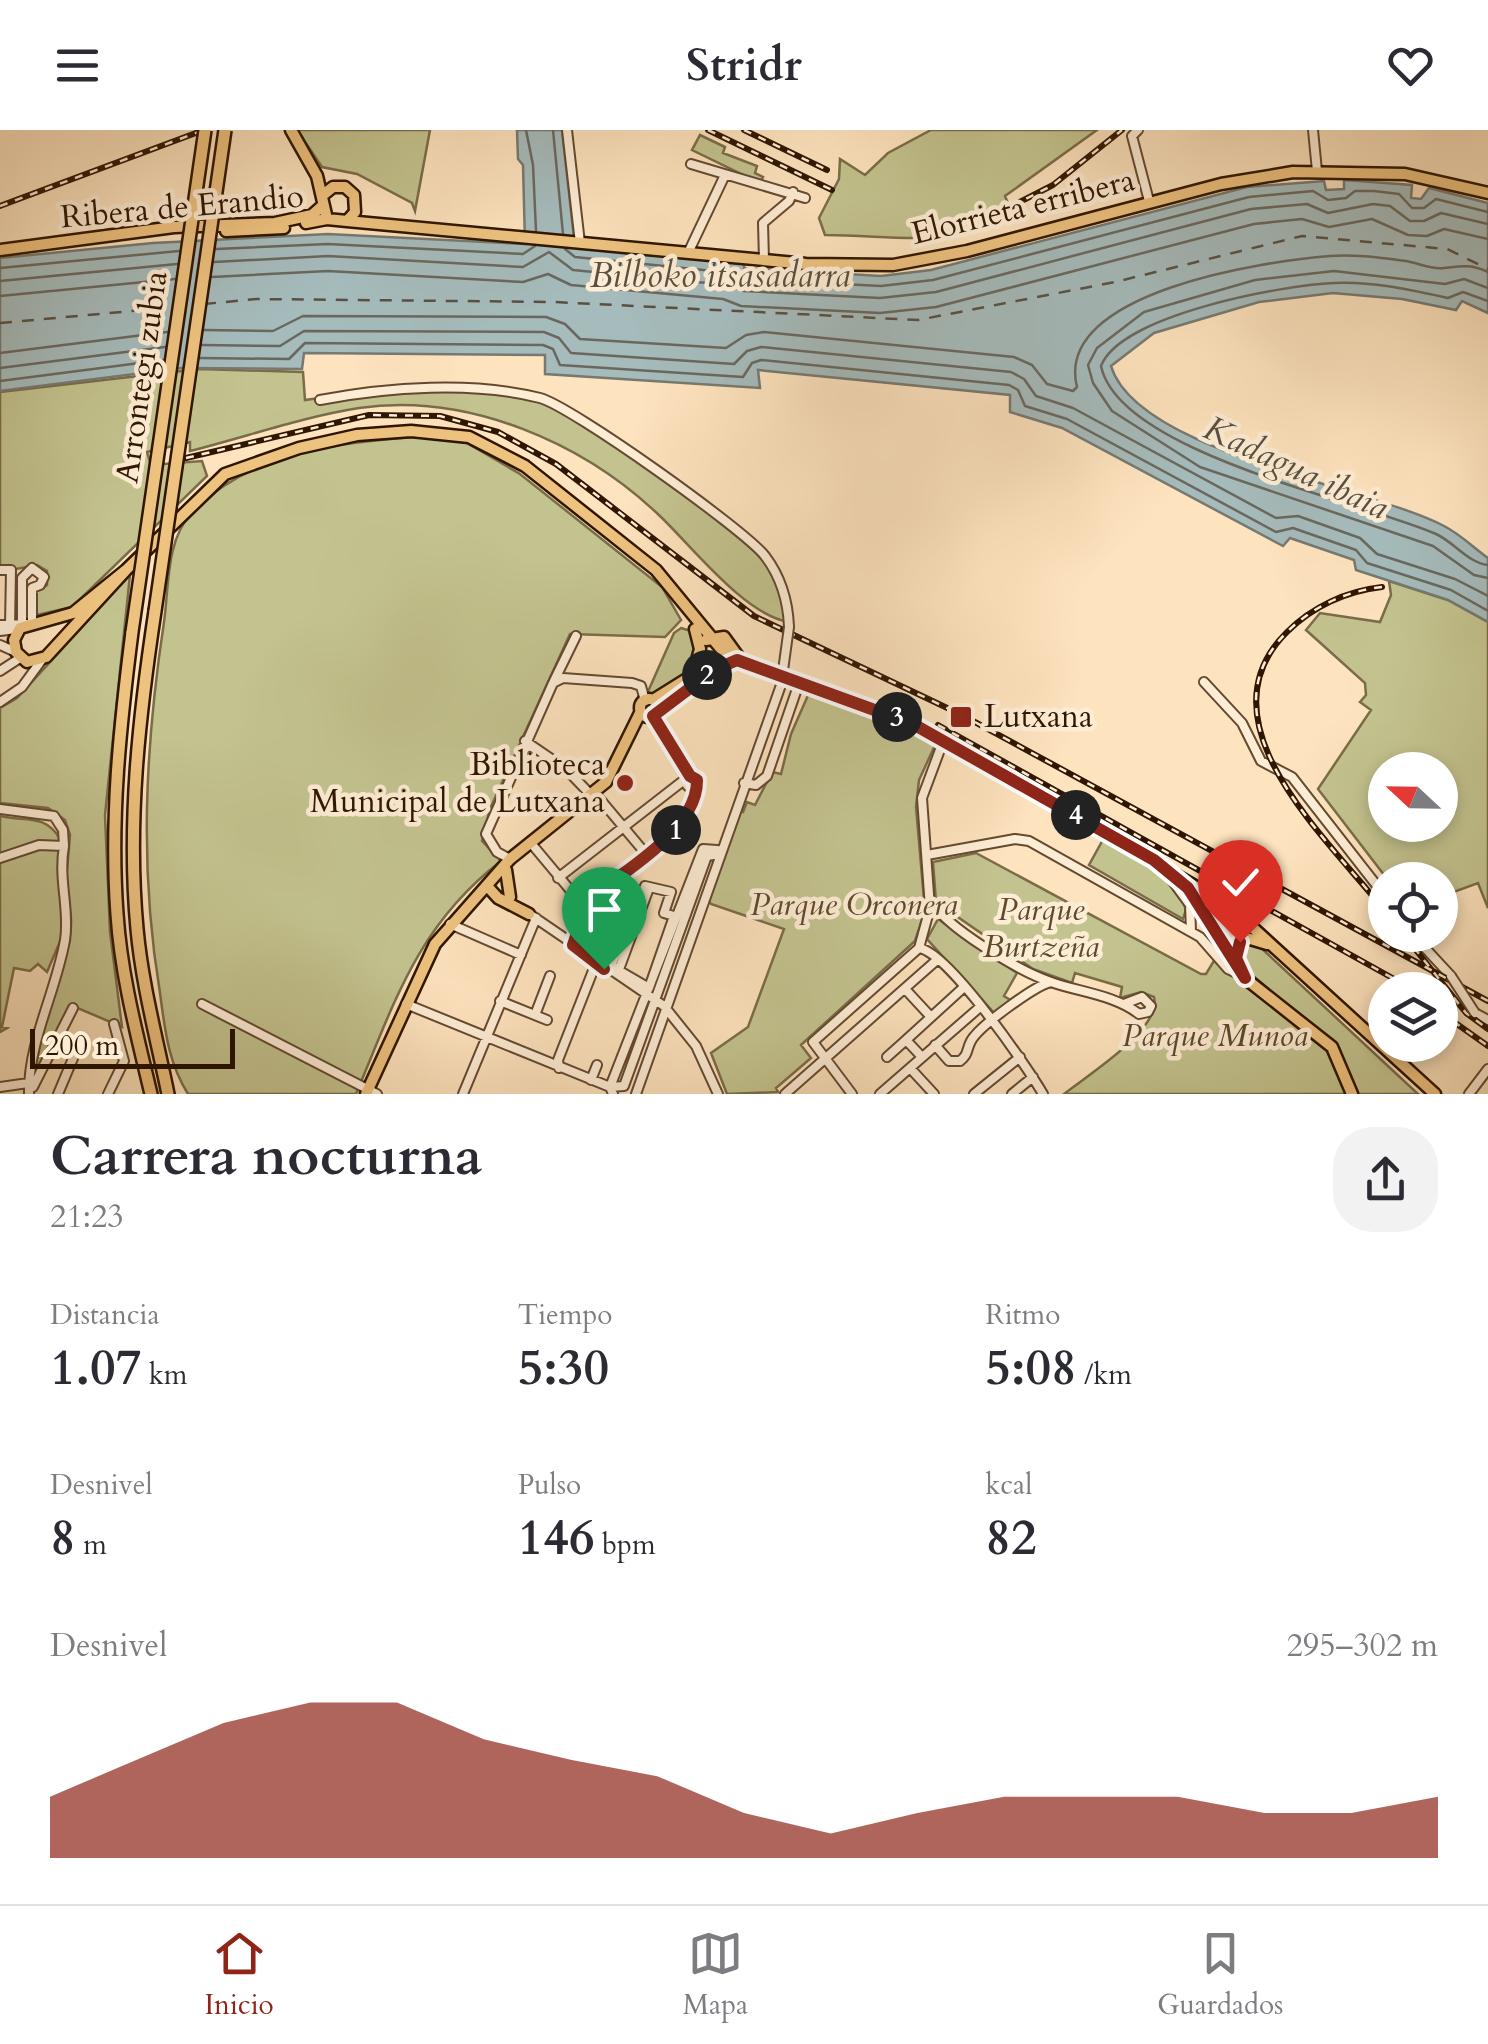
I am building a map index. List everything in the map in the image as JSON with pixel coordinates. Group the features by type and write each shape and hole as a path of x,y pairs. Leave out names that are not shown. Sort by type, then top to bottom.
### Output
{"highway":[{"name":"Arrontegi zubia","path":"148,1094 117,913 115,798 132,632 205,130"},
{"name":"Arrontegi zubia","path":"170,1094 138,936 133,862 137,749 225,130"}],"main road":[{"path":"291,130 318,176 326,197 327,219"},
{"name":"Elorrieta erribera","path":"688,253 806,264 909,264 1257,176 1317,171 1405,174 1488,193"},
{"name":"Ribera de Erandio","path":"0,250 174,227 275,223 312,215 326,197 350,190 357,206 372,220 430,224 466,233"},
{"path":"347,222 357,206"},
{"name":"Ribera de Erandio","path":"41,245 270,230 327,219 688,253"},
{"path":"18,626 14,640 21,657 41,661 224,474 299,448 357,435 411,432 468,437 504,453 656,570 706,642 740,661 896,716 944,740 1230,906 1435,1094"},
{"path":"18,626 73,613 126,570"},
{"path":"18,626 51,635 50,652"},
{"path":"697,677 706,642"},
{"path":"371,1092 426,958 450,924 508,865 611,776 648,707 697,677 740,661"},
{"path":"1152,862 1192,894 1243,977 1320,1035 1342,1063 1352,1094"},
{"path":"504,897 508,865"},
{"path":"490,882 532,916"},
{"path":"470,901 504,897"},
{"path":"1243,977 1236,958 1240,942 1247,938 1274,947"}],"street":[{"path":"567,130 577,242"},
{"path":"1138,130 1132,136 1149,201"},
{"path":"1313,130 1317,171"},
{"path":"691,164 724,177 806,198"},
{"path":"688,253 724,177"},
{"path":"764,260 763,223 789,201 793,192"},
{"path":"320,400 362,392 507,391 559,405 753,542 782,586 789,627 786,671 664,992 656,1000 611,1091"},
{"path":"32,568 44,577 40,585 32,588 18,626 22,578 32,568"},
{"path":"0,570 11,570 18,626"},
{"path":"508,865 486,834 576,636"},
{"path":"1,646 21,657 26,681"},
{"path":"0,671 21,657"},
{"path":"0,702 26,681 41,661"},
{"path":"553,683 557,678 641,686 648,707 692,779 685,822 581,903"},
{"path":"1204,682 1242,723 1260,761 1292,778 1368,874"},
{"path":"744,783 756,785 767,776 799,683"},
{"path":"527,738 594,794 646,854"},
{"path":"852,1094 812,1042 919,948 928,922 930,895 922,798 944,740"},
{"path":"558,878 692,779"},
{"path":"0,809 54,816 63,830 60,887 66,935 30,1088"},
{"path":"928,855 1022,839 1186,929 1208,943 1228,969 1243,977"},
{"path":"532,844 585,910 570,941"},
{"path":"0,858 39,845 64,846"},
{"path":"406,1004 611,1091 624,1086 656,1000 703,849 718,852"},
{"path":"1152,862 1190,904 1191,918 1186,929"},
{"path":"463,1094 521,955 532,916 596,963 649,988 674,916 664,912 672,892 649,888 618,973"},
{"path":"930,895 942,914 1028,972 1124,1004"},
{"path":"928,922 942,914"},
{"path":"450,924 521,955"},
{"path":"919,948 938,959 993,1021 1042,1094"},
{"path":"1429,952 1476,1013 1488,1020"},
{"path":"785,1094 938,959"},
{"path":"560,1068 558,1060 596,963"},
{"path":"1028,972 1036,987"},
{"path":"618,973 656,1000 696,1046 718,1094"},
{"path":"535,1015 550,976"},
{"path":"935,1046 949,1061 957,1062 969,1053 972,1039 993,1021 1036,987 1051,982"},
{"path":"886,1056 964,988"},
{"path":"906,990 931,1017"},
{"path":"866,995 882,1012"},
{"path":"636,1094 656,1000"},
{"path":"500,1001 547,1020"},
{"path":"202,1004 371,1092"},
{"path":"880,1094 980,1007"},
{"path":"30,1088 73,1008"},
{"path":"108,1094 124,1062 114,1024"},
{"path":"906,1040 922,1058"},
{"path":"58,1094 79,1044"},
{"path":"974,1094 1020,1057"},
{"path":"591,1080 597,1065"},
{"path":"910,1068 934,1094"},
{"path":"1469,1094 1488,1068"},
{"path":"1012,1094 1033,1078"},
{"path":"890,1085 898,1094"},
{"path":"0,1087 30,1088"}],"green space":[{"path":"297,130 430,130 415,211 412,203 357,174 322,167"},
{"path":"931,130 1097,130 1005,196 1013,216 988,227 942,237 825,235 819,218 839,179 840,159 865,175 888,153"},
{"path":"700,135 725,147 723,153 757,166 755,173 763,177 760,183 692,150"},
{"path":"199,369 303,372 305,400 363,392 507,391 559,405 753,542 774,569 790,622 756,608 739,595 631,491 561,446 482,416 400,405 338,412 190,451 190,442 147,452 151,465 202,461 207,476 72,607 37,615 36,592 47,585 47,571 37,565 0,572 0,392"},
{"path":"423,436 467,443 520,474 662,587 681,620 665,637 570,634 490,809 482,841 501,861 449,911 429,938 397,996 356,1094 188,1094 176,1070 166,1033 153,946 147,853 152,715 170,565 177,537 191,514 214,493 269,463 330,447"},
{"path":"130,575 105,815 110,932 122,1027 73,1006 33,1078 49,1001 70,940 65,894 70,835 65,820 48,808 0,803 0,708 17,698"},
{"path":"1389,581 1448,600 1488,622 1488,908 1478,883 1458,890 1458,862 1374,862 1318,789 1371,710 1360,702 1366,695 1365,683 1306,630 1320,613 1380,622 1391,595"},
{"path":"681,628 691,631 696,645 687,675 649,698 646,696 674,633"},
{"name":"Parque Orconera","path":"809,693 937,741 919,780 916,807 925,911 915,941 801,1045 811,1058 776,1088 778,1092 727,1094 711,1053 748,1027 784,929 711,904 706,898 737,810 743,812 747,802 755,805 772,772 781,774 791,734"},
{"path":"0,816 41,822 60,839 62,937 47,972 38,964 30,971 14,968 2,1027 7,1028 0,1032"},
{"path":"1105,836 1141,858 1173,886 1186,910 1183,919 1089,865"},
{"path":"976,853 1201,974 1206,974 1215,959 1334,1054 1347,1094 1064,1094 1136,1036 1153,1010 1154,997 1141,992 1120,998 1122,987 1075,973 1072,983 1033,969 936,902 933,862"},
{"path":"938,919 1017,973 1004,996 1012,1001 995,1014 927,939"},
{"path":"1246,943 1258,945 1368,1047 1368,1062 1384,1062 1418,1094 1357,1094 1339,1048 1239,960"}],"water":[{"name":"Bilboko itsasadarra","path":"517,130 562,130 575,247 744,264 744,268 881,276 931,270 1247,187 1324,181 1326,190 1344,189 1344,180 1412,185 1411,198 1421,199 1429,188 1488,203 1488,313 1462,301 1456,310 1402,299 1333,293 1259,302 1154,333 1111,366 1130,396 1164,422 1208,444 1410,511 1456,533 1488,558 1488,622 1448,600 1356,570 1354,560 1290,538 1283,546 1062,428 1010,412 1010,395 758,370 760,388 545,374 545,355 304,353 302,369 182,368 0,391 0,258 153,243 328,234 525,244 523,165 518,159"}],"ferry route":[{"path":"204,304 257,299 555,302 918,320 1115,282 1302,236 1447,249 1488,269"},
{"path":"0,323 176,307"}],"railway":[{"path":"0,206 204,130"},
{"path":"708,130 832,190"},
{"path":"744,130 827,170"},
{"path":"1012,206 1053,185 1122,130"},
{"path":"186,458 369,415 440,416 498,432 556,464 754,616 962,715 1488,1001"},
{"path":"1368,891 1305,815 1281,779 1263,741 1256,704 1263,667 1287,632 1330,602 1382,587"},
{"path":"938,725 1382,972"},
{"path":"1418,952 1466,1013 1488,1029"},
{"path":"1458,1025 1488,1046"}],"place":[{"name":"Lutxana","path":"961,717"},
{"name":"Biblioteca Municipal de Lutxana","path":"625,783"}],"route":[{"path":"604,969 573,945 584,916 581,903 681,826 697,790 697,780 690,776 653,716 714,670 737,660 896,716 934,734 1154,860 1188,888 1245,978 1236,958 1240,942"}],"water label":[{"name":"Kadagua ibaia","path":"1296,468"}],"park label":[{"name":"Parque Burtzeña","path":"1041,928"},
{"name":"Parque Munoa","path":"1215,1036"}]}
